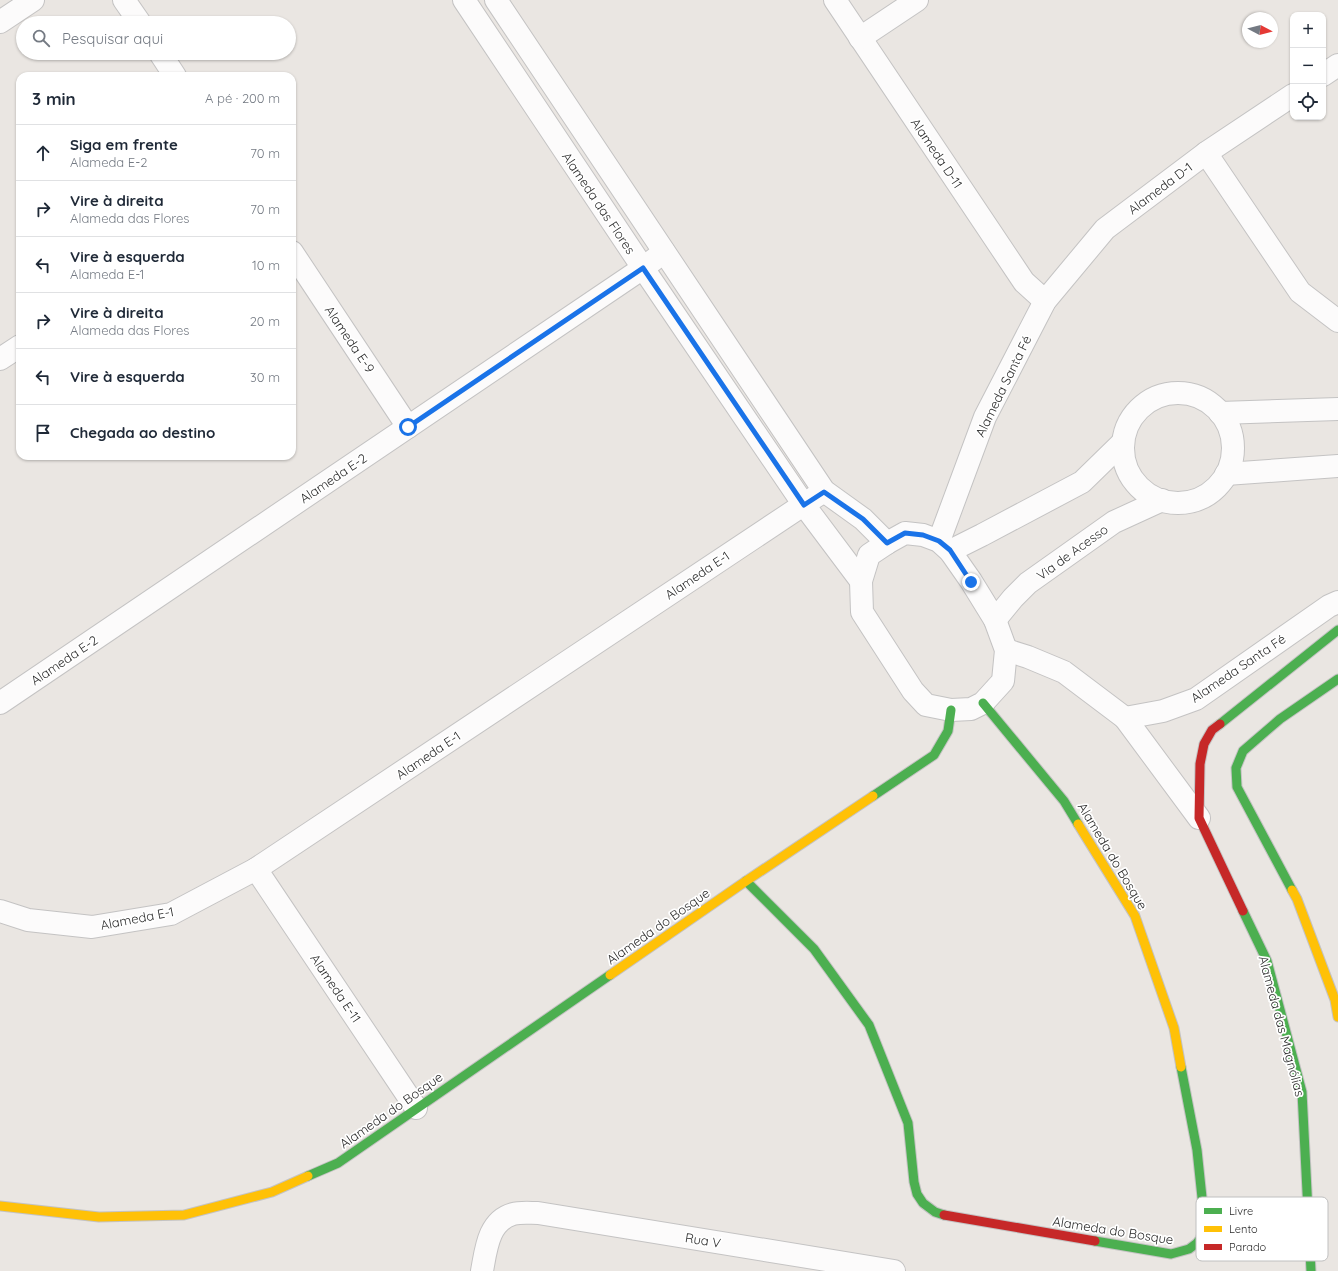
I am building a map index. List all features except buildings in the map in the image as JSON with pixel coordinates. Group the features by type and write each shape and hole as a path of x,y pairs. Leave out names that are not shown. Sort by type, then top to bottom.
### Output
{"street":[{"path":"0,22 33,0"},
{"path":"124,0 135,16"},
{"name":"Alameda das Flores","path":"464,0 804,505 860,580"},
{"name":"Alameda das Flores","path":"496,0 824,492 863,519 887,543"},
{"name":"Alameda D-11","path":"835,0 1024,282 1045,301"},
{"path":"860,38 917,0"},
{"path":"165,60 172,72"},
{"path":"1326,73 1338,65"},
{"name":"Alameda D-1","path":"1045,301 1106,229 1206,152 1290,97"},
{"path":"1206,152 1300,292 1338,320"},
{"name":"Alameda E-2","path":"0,703 643,268 664,252"},
{"name":"Alameda E-9","path":"296,258 408,427"},
{"name":"Alameda Santa Fé","path":"944,546 985,417 1045,301"},
{"path":"0,359 16,349"},
{"path":"1178,392 1194,395 1208,402 1220,413 1228,427 1232,442 1231,458 1226,474 1217,486 1205,495 1191,501 1177,503 1162,500 1145,492 1132,478 1124,461 1123,442 1127,426 1136,412 1148,402 1162,395 1178,392"},
{"path":"1220,413 1338,408"},
{"path":"944,546 1082,482 1123,442"},
{"path":"1226,474 1338,466"},
{"name":"Alameda E-1","path":"0,911 28,920 92,927 171,914 256,869 824,492"},
{"name":"Via de Acesso","path":"995,620 1013,598 1034,579 1114,522 1162,500"},
{"path":"905,533 923,535 944,546 971,582 995,620 1006,650 1003,681 983,703 971,710 951,710 926,705 913,691 862,612 860,580 869,555 905,533"},
{"name":"Alameda Santa Fé","path":"1125,718 1163,711 1196,699 1329,606 1338,602"},
{"name":"Alameda das Magnólias","path":"1199,818 1200,764 1204,744 1212,730 1338,630"},
{"path":"1006,650 1028,656 1064,672 1125,718"},
{"path":"1338,679 1280,720 1243,751 1236,768 1237,787 1297,899 1335,1000 1338,1018"},
{"name":"Alameda do Bosque","path":"983,703 1064,801 1135,916 1174,1028 1197,1150 1202,1197"},
{"name":"Alameda do Bosque","path":"0,1206 99,1217 184,1215 272,1192 338,1163 746,881 934,755 948,731 951,710"},
{"name":"Alameda das Magnólias","path":"1125,718 1199,818 1267,961 1302,1092 1307,1197"},
{"name":"Alameda E-11","path":"256,869 416,1108"},
{"name":"Alameda do Bosque","path":"746,881 814,949 869,1025 908,1123 914,1182 917,1194 923,1203 935,1212 946,1216 1171,1254 1185,1252 1196,1245"},
{"name":"Rua V","path":"482,1271 488,1240 498,1222 512,1214 525,1213 538,1213 894,1271"},
{"name":"Alameda das Magnólias","path":"1310,1261 1311,1271"}],"traffic: fast":[{"path":"1220,724 1338,630"},
{"path":"1292,890 1237,787 1236,768 1243,751 1280,719 1338,679"},
{"path":"983,703 1064,801 1078,824"},
{"path":"873,796 934,755 948,731 951,710"},
{"path":"746,881 814,949 869,1025 908,1123 914,1182 917,1194 923,1203 935,1212 944,1215"},
{"path":"1243,911 1267,961 1302,1092 1307,1197"},
{"path":"308,1176 338,1163 610,975"},
{"path":"1181,1067 1197,1150 1202,1197"},
{"path":"1095,1241 1171,1254 1189,1249 1196,1244"},
{"path":"1310,1261 1311,1271"}],"traffic: slow":[{"path":"610,975 873,796"},
{"path":"1078,824 1135,916 1174,1028 1181,1067"},
{"path":"1292,890 1297,899 1335,1000 1338,1017"},
{"path":"0,1206 99,1217 184,1215 272,1192 308,1176"}],"traffic: jam":[{"path":"1220,724 1212,730 1204,744 1200,764 1199,818 1243,911"},
{"path":"944,1215 1095,1241"}],"route":[{"path":"408,427 643,268 804,505 824,492 863,519 887,543 905,533 923,535 939,541 950,550 971,582"}]}
